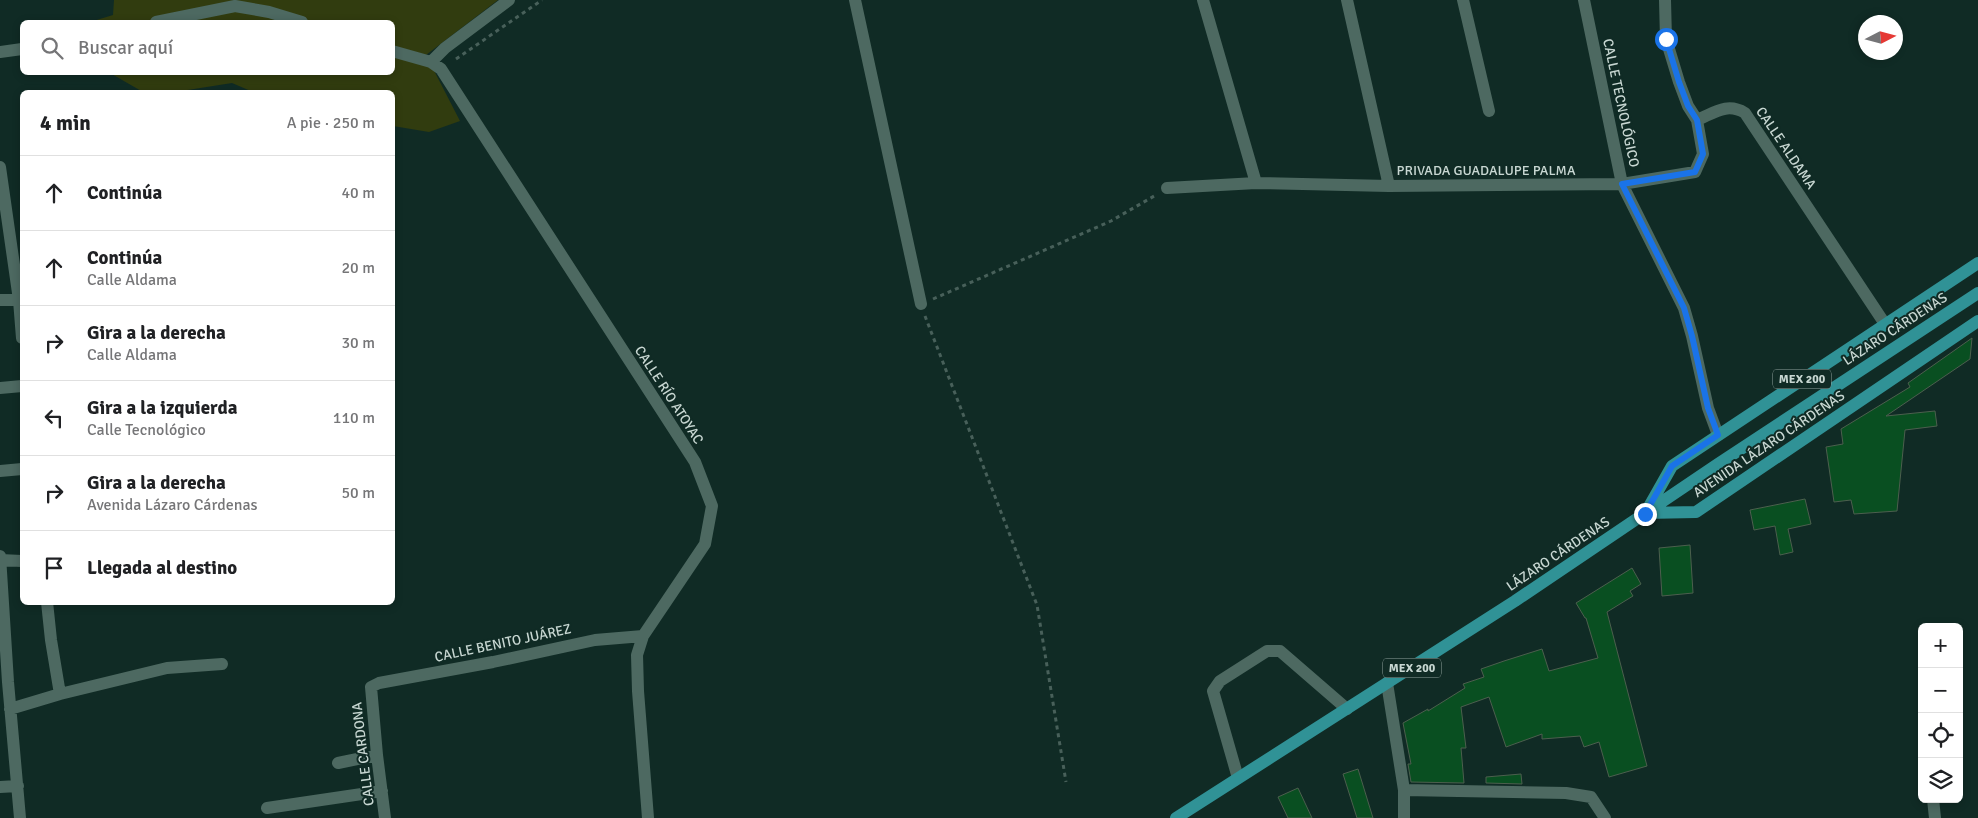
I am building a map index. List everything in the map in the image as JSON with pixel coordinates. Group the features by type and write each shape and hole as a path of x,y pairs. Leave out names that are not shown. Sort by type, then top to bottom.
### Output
{"main road":[{"name":"MEX 200","path":"1645,514 1672,466 1978,263"},
{"name":"LÁZARO CÁRDENAS","path":"1176,818 1515,601 1978,293"},
{"name":"AVENIDA LÁZARO CÁRDENAS","path":"1645,514 1696,512 1978,321"}],"street":[{"path":"395,52 436,66 445,48 509,0"},
{"path":"855,0 921,304"},
{"path":"1203,0 1256,183"},
{"name":"PRIVADA GUADALUPE PALMA","path":"1347,0 1389,186 1622,184"},
{"path":"1463,0 1489,111"},
{"name":"CALLE TECNOLÓGICO","path":"1584,0 1622,184 1684,308 1708,408 1718,435"},
{"path":"1622,184 1695,172 1703,154 1697,120 1688,106 1666,39 1665,0"},
{"path":"166,20 235,6 268,12 295,20"},
{"path":"0,52 20,49"},
{"name":"CALLE RÍO ATOYAC","path":"436,66 695,462 712,506 705,544 643,636 637,655 648,818"},
{"name":"CALLE ALDAMA","path":"1697,120 1727,108 1736,107 1745,113 1885,324"},
{"path":"0,167 20,313"},
{"path":"1167,188 1256,183 1389,186"},
{"path":"0,300 19,300"},
{"path":"0,388 20,386"},
{"path":"0,471 20,469"},
{"path":"20,561 0,559 4,682 10,709 20,818"},
{"path":"47,605 60,694"},
{"name":"CALLE BENITO JUÁREZ","path":"371,686 594,640 643,636"},
{"path":"1238,778 1213,691 1220,681 1267,651 1280,651 1347,709"},
{"path":"10,709 60,694 167,668 222,664"},
{"path":"1387,683 1404,790 1404,818"},
{"name":"CALLE CARDONA","path":"371,686 385,818"},
{"path":"338,763 377,755"},
{"path":"0,787 18,786"},
{"path":"1404,790 1566,793 1590,797 1605,818"},
{"path":"267,808 382,791"},
{"path":"1933,803 1935,818"}],"path":[{"path":"436,66 542,0"},
{"path":"1066,782 1037,605 921,304 1111,221 1167,188"}],"green space":[{"path":"114,0 498,0 426,55 460,121 429,132 395,126 395,90 248,90 232,83 188,90 140,90 113,75 395,75 395,20 97,20 113,15"}],"building":[{"path":"1972,338 1970,359 1886,416 1935,411 1937,426 1905,430 1897,511 1854,514 1851,500 1834,502 1826,447 1843,444 1841,429 1910,387 1908,383"},
{"path":"1805,499 1811,524 1788,529 1793,552 1780,555 1775,526 1754,530 1750,510"},
{"path":"1690,545 1693,593 1662,596 1659,548"},
{"path":"1632,568 1641,584 1630,591 1633,596 1607,612 1647,766 1609,777 1599,742 1584,747 1580,736 1542,739 1542,734 1506,747 1489,697 1461,707 1466,748 1461,748 1464,783 1411,782 1408,764 1411,764 1403,723 1428,709 1428,711 1465,688 1463,684 1484,677 1481,669 1504,661 1542,649 1549,671 1598,658 1586,618 1576,603"},
{"path":"1358,769 1373,818 1357,818 1343,774"},
{"path":"1521,774 1522,784 1486,783 1486,777"},
{"path":"1298,788 1312,818 1288,818 1278,797"}],"route":[{"path":"1645,514 1672,466 1718,435 1708,408 1684,308 1622,184 1695,172 1703,154 1697,120 1688,106 1666,39"}]}
